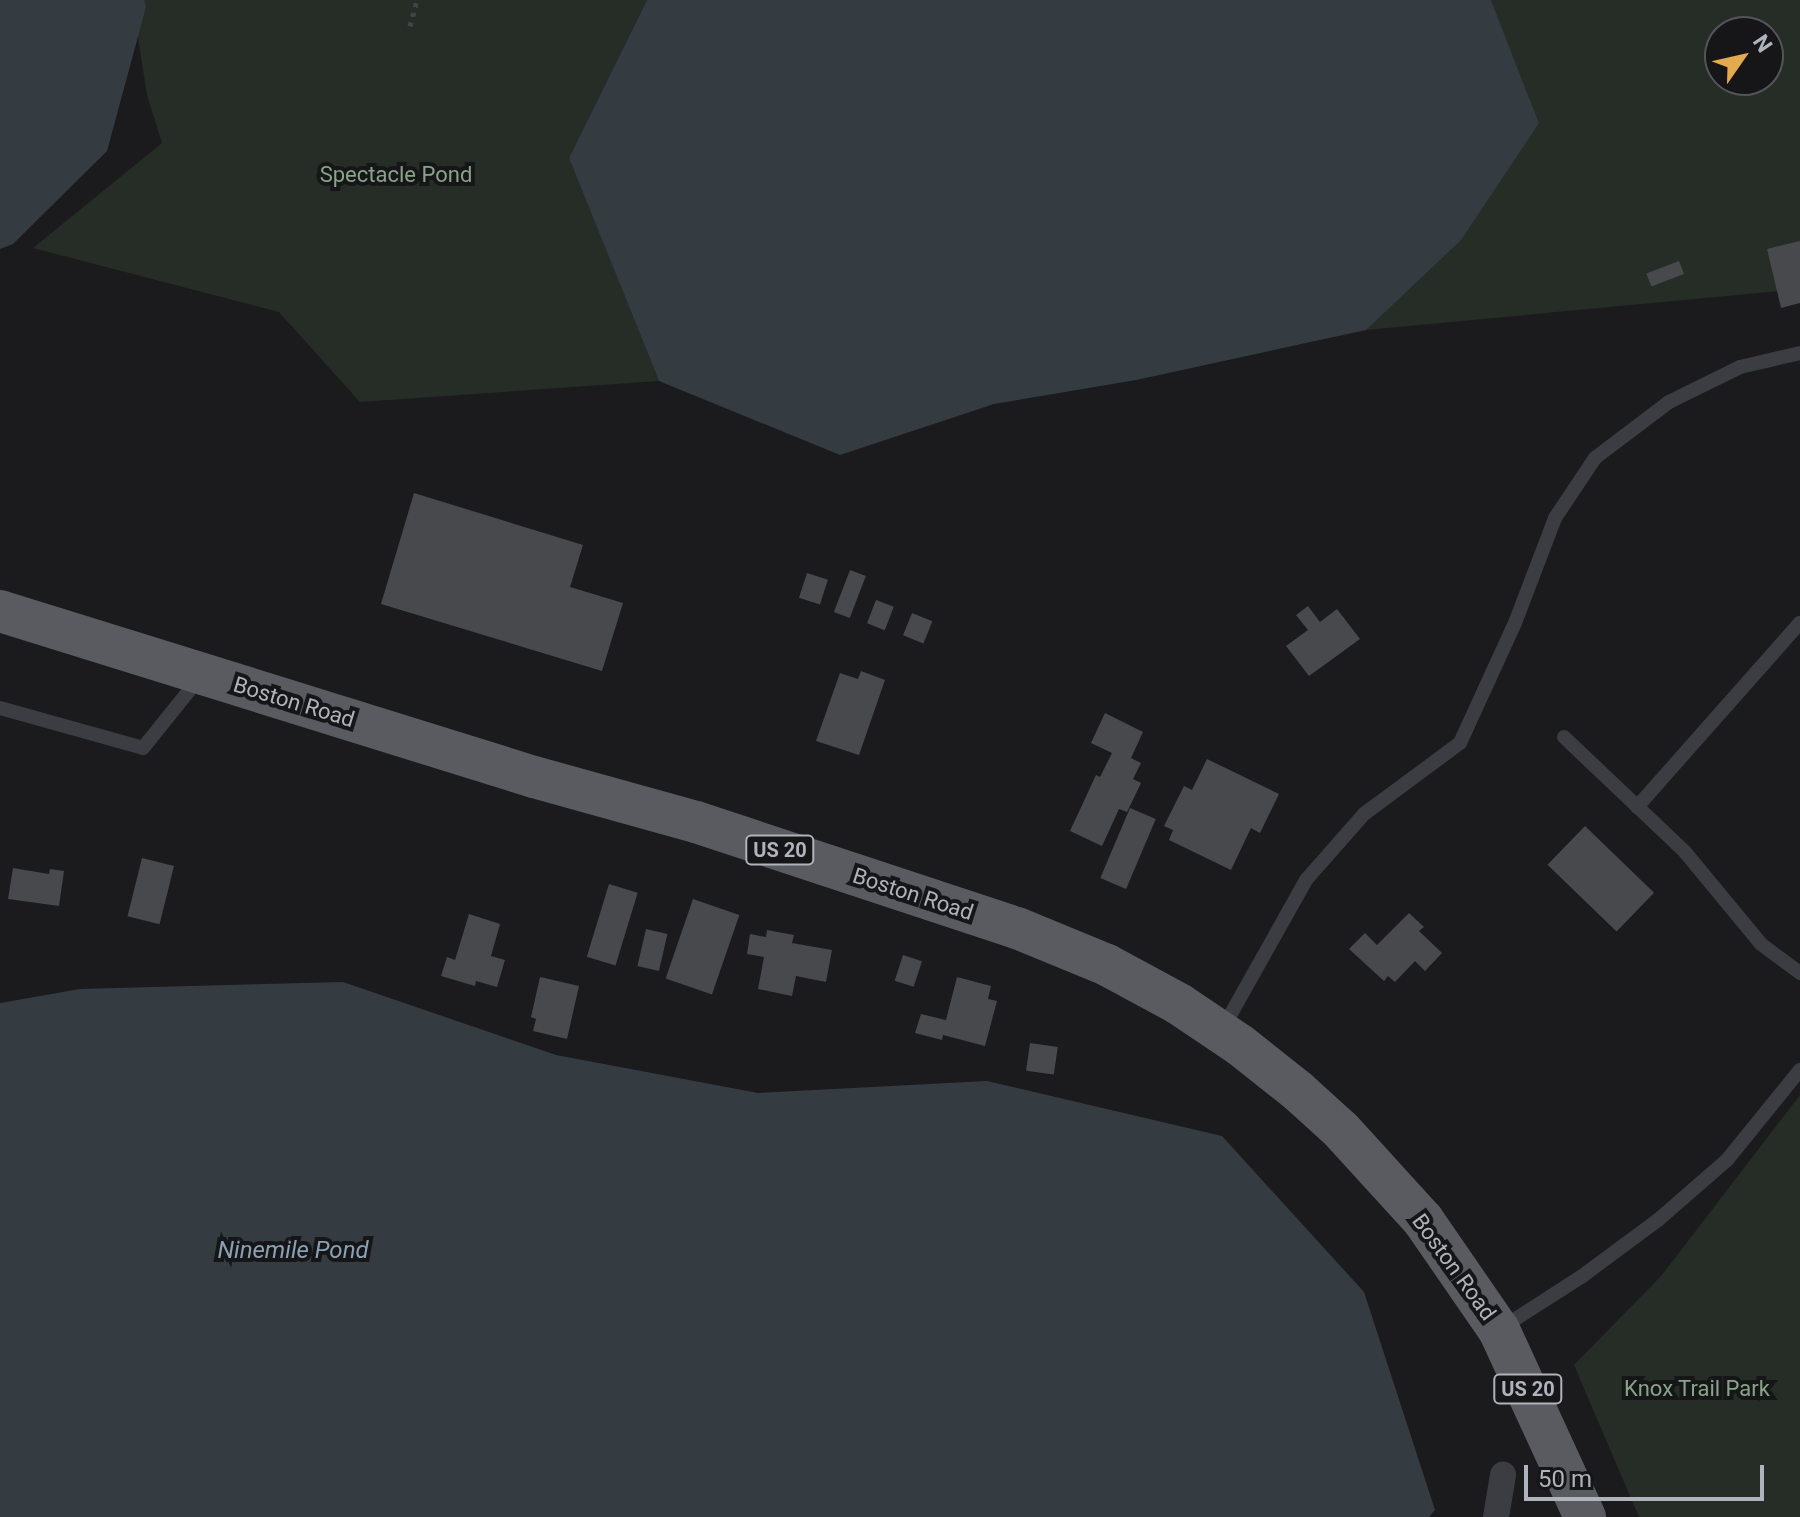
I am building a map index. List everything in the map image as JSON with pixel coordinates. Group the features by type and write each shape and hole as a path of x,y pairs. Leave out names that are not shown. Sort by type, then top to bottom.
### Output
{"main road":[{"name":"Boston Road","path":"0,611 534,777 696,822 1017,928 1107,965 1179,1004 1298,1091 1385,1177 1423,1220 1499,1330 1585,1517"}],"street":[{"path":"1496,1517 1503,1475"}],"lane":[{"path":"1221,1032 1306,880 1364,814 1460,743 1515,623 1555,518 1595,458 1669,402 1740,367 1800,353"},
{"path":"1637,807 1800,623"},
{"path":"0,708 143,748 203,674"},
{"path":"1564,737 1685,852 1761,944 1800,973"},
{"path":"1499,1330 1581,1277 1658,1220 1727,1160 1800,1070"}],"path":[{"path":"410,26 417,0"}],"green space":[{"name":"Spectacle Pond","path":"132,0 647,0 569,158 659,381 360,402 279,312 33,248 162,143 147,95"},
{"path":"1491,0 1800,0 1800,289 1366,330 1539,123"},
{"name":"Knox Trail Park","path":"1800,1095 1800,1517 1639,1517 1574,1365 1662,1275"}],"water":[{"path":"0,0 144,0 146,7 107,151 13,244 0,249"},
{"path":"647,0 1491,0 1539,123 1461,240 1366,330 1136,380 994,404 840,455 659,381 569,158"},
{"name":"Ninemile Pond","path":"343,982 556,1055 758,1093 987,1081 1222,1136 1364,1292 1435,1510 1429,1517 0,1517 0,1003 80,989"}],"building":[{"path":"1800,241 1800,303 1781,308 1767,249"},
{"path":"1679,261 1684,274 1651,287 1646,274"},
{"path":"414,493 583,545 570,587 623,603 602,671 381,604"},
{"path":"850,570 866,576 850,618 834,612"},
{"path":"807,573 828,580 820,605 799,598"},
{"path":"876,600 894,607 885,630 867,623"},
{"path":"1308,606 1320,622 1337,609 1360,639 1309,676 1286,646 1308,630 1296,615"},
{"path":"912,613 932,621 923,643 903,635"},
{"path":"861,671 885,680 859,755 816,741 840,673 858,679"},
{"path":"1105,713 1143,732 1131,758 1141,763 1133,779 1141,783 1127,812 1119,809 1102,846 1070,831 1096,775 1100,777 1112,753 1091,743"},
{"path":"1207,759 1279,794 1260,833 1251,828 1231,870 1169,840 1173,830 1164,826 1184,786 1192,790"},
{"path":"1130,808 1156,819 1126,889 1100,878"},
{"path":"1585,826 1654,893 1617,932 1547,865"},
{"path":"142,858 174,866 160,924 127,916"},
{"path":"13,868 49,874 50,869 64,871 59,906 8,899"},
{"path":"609,884 638,893 615,965 587,957"},
{"path":"693,899 739,915 712,994 666,978"},
{"path":"1409,913 1424,927 1419,931 1442,953 1425,971 1415,961 1395,982 1388,976 1384,981 1349,949 1365,933 1377,945"},
{"path":"469,914 500,924 491,956 505,960 497,987 476,981 475,986 441,976 447,957 455,960"},
{"path":"646,929 667,934 659,971 637,966"},
{"path":"767,930 794,935 792,943 832,950 826,982 796,976 792,996 758,989 764,957 747,954 750,934 766,937"},
{"path":"903,955 922,961 914,987 895,981"},
{"path":"540,977 579,986 567,1039 533,1031 536,1019 531,1017"},
{"path":"957,977 991,986 988,999 997,1001 985,1046 943,1035 942,1040 915,1033 921,1014 946,1020"},
{"path":"1030,1043 1058,1047 1054,1075 1026,1071"}]}
